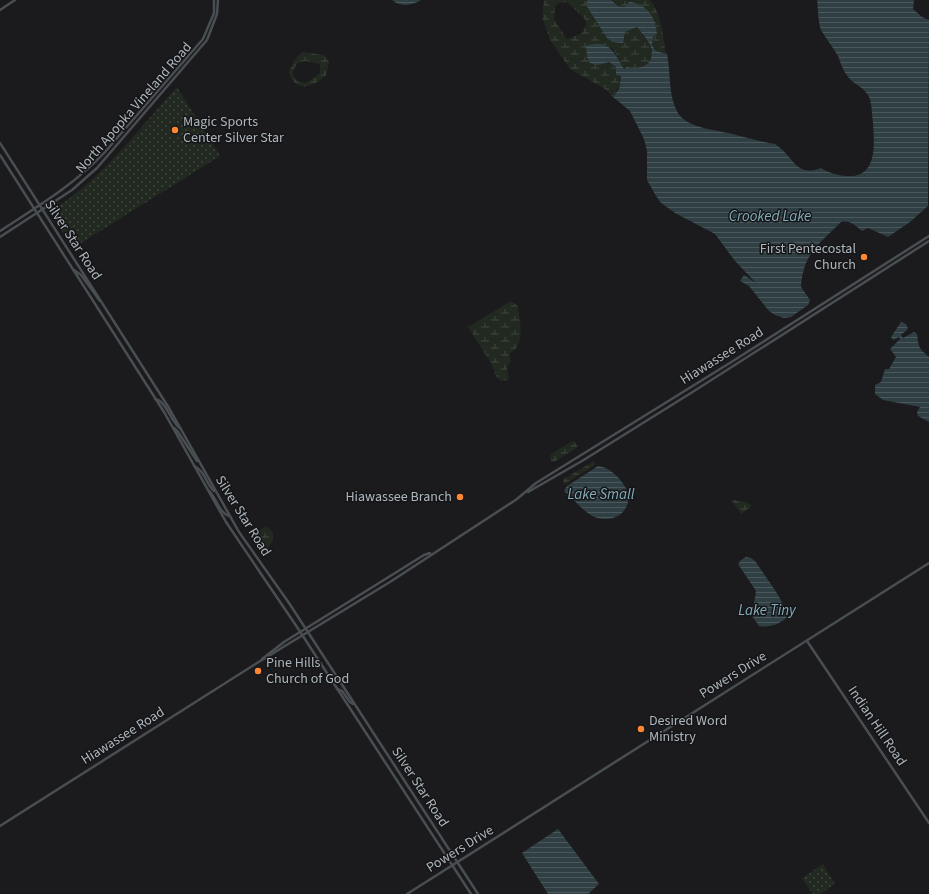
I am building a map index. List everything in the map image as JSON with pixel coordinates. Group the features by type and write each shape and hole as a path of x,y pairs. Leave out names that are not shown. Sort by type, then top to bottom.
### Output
{"main road":[{"path":"0,10 15,0"},
{"name":"North Apopka Vineland Road","path":"0,231 62,191 90,168 203,39 214,13 214,0"},
{"name":"North Apopka Vineland Road","path":"0,237 72,190 97,168 207,40 217,14 218,0"},
{"name":"Silver Star Road","path":"0,143 181,429 230,516 478,894"},
{"name":"Silver Star Road","path":"0,155 172,426 206,489 240,544 303,636 471,894"},
{"name":"Hiawassee Road","path":"525,493 536,483 738,358 929,236"},
{"name":"Hiawassee Road","path":"0,826 257,663 426,559 432,553 525,493 582,461 929,240"},
{"path":"74,270 78,271 96,298 102,302"},
{"path":"155,399 161,401 176,426 181,429"},
{"path":"172,426 178,432 193,458 199,463"},
{"path":"194,466 200,470 210,488 216,493"},
{"path":"206,489 213,494 224,513 230,516"},
{"name":"Hiawassee Road","path":"257,663 277,646 424,555 432,553"},
{"name":"Powers Drive","path":"407,894 929,563"},
{"name":"Indian Hill Road","path":"807,641 929,823"},
{"path":"337,689 342,691 350,702 354,704"}],"green space":[{"path":"544,0 587,0 586,5 625,32 638,27 648,41 652,51 652,56 648,63 644,66 636,68 627,67 624,70 614,50 605,45 598,65 609,62 614,66 619,74 620,83 613,97 605,89 570,69 550,40 542,17","holes":["567,2 585,19 586,24 582,33 567,39 554,19 555,7 559,3"]},
{"path":"611,0 650,0 659,17 667,54 656,51 652,45 656,25 645,7 618,6"},
{"path":"302,52 324,55 329,62 326,76 310,85 300,86 292,79 289,72 293,62","holes":["305,61 320,64 320,73 306,83 295,79 293,74 298,63"]},
{"path":"177,87 220,156 73,248 50,212 86,185 102,170"},
{"path":"511,301 518,306 521,333 518,345 509,354 511,361 507,367 509,380 502,381 497,378 491,363 468,327"},
{"path":"574,441 578,447 552,462 550,458 551,454"},
{"path":"594,461 595,465 565,484 563,483 564,479"},
{"path":"732,501 746,502 752,506 741,514"},
{"path":"264,527 269,528 273,533 273,540 268,548 261,546 256,537 258,531"},
{"path":"823,864 835,884 820,894 813,894 802,878"}],"water":[{"path":"392,0 421,0 414,4 402,5"},
{"name":"Crooked Lake","path":"587,0 611,0 618,6 624,7 629,2 635,3 645,8 649,12 655,22 657,34 653,37 652,45 656,51 667,54 674,104 681,117 687,122 704,128 775,144 795,164 806,170 821,168 832,173 852,176 860,174 866,169 873,156 874,139 871,102 866,92 847,75 838,56 821,30 817,0 914,0 913,9 922,17 929,20 928,206 910,222 888,237 868,228 862,231 850,222 841,222 819,244 808,258 802,276 801,287 810,300 808,305 791,317 784,318 775,315 769,311 749,286 740,281 744,275 756,283 735,261 715,234 675,213 661,203 656,196 647,180 647,151 644,139 630,111 613,97 619,89 621,76 616,75 616,67 609,62 598,65 590,63 587,57 586,46 600,44 610,48 624,69 627,67 636,68 644,66 648,63 652,56 650,45 637,27 625,32 623,43 612,42 607,38 586,5"},
{"path":"901,322 906,324 908,329 901,335 903,338 914,332 917,334 920,347 929,357 929,422 918,416 917,412 920,407 883,400 875,394 875,385 881,382 885,369 889,369 896,357 890,349 900,339 899,337 893,340 891,337"},
{"name":"Lake Small","path":"598,466 603,467 617,476 629,495 628,503 623,512 613,518 605,519 592,516 580,507 564,491 567,486"},
{"name":"Lake Tiny","path":"746,557 751,558 756,562 783,603 787,617 778,623 770,626 759,626 752,616 756,591 738,564"},
{"path":"558,829 599,884 588,894 548,894 522,853"}],"place":[{"name":"Magic Sports Center Silver Star","path":"175,130"},
{"name":"First Pentecostal Church","path":"864,257"},
{"name":"Hiawassee Branch","path":"460,497"},
{"name":"Pine Hills Church of God","path":"258,671"},
{"name":"Desired Word Ministry","path":"641,729"}]}
